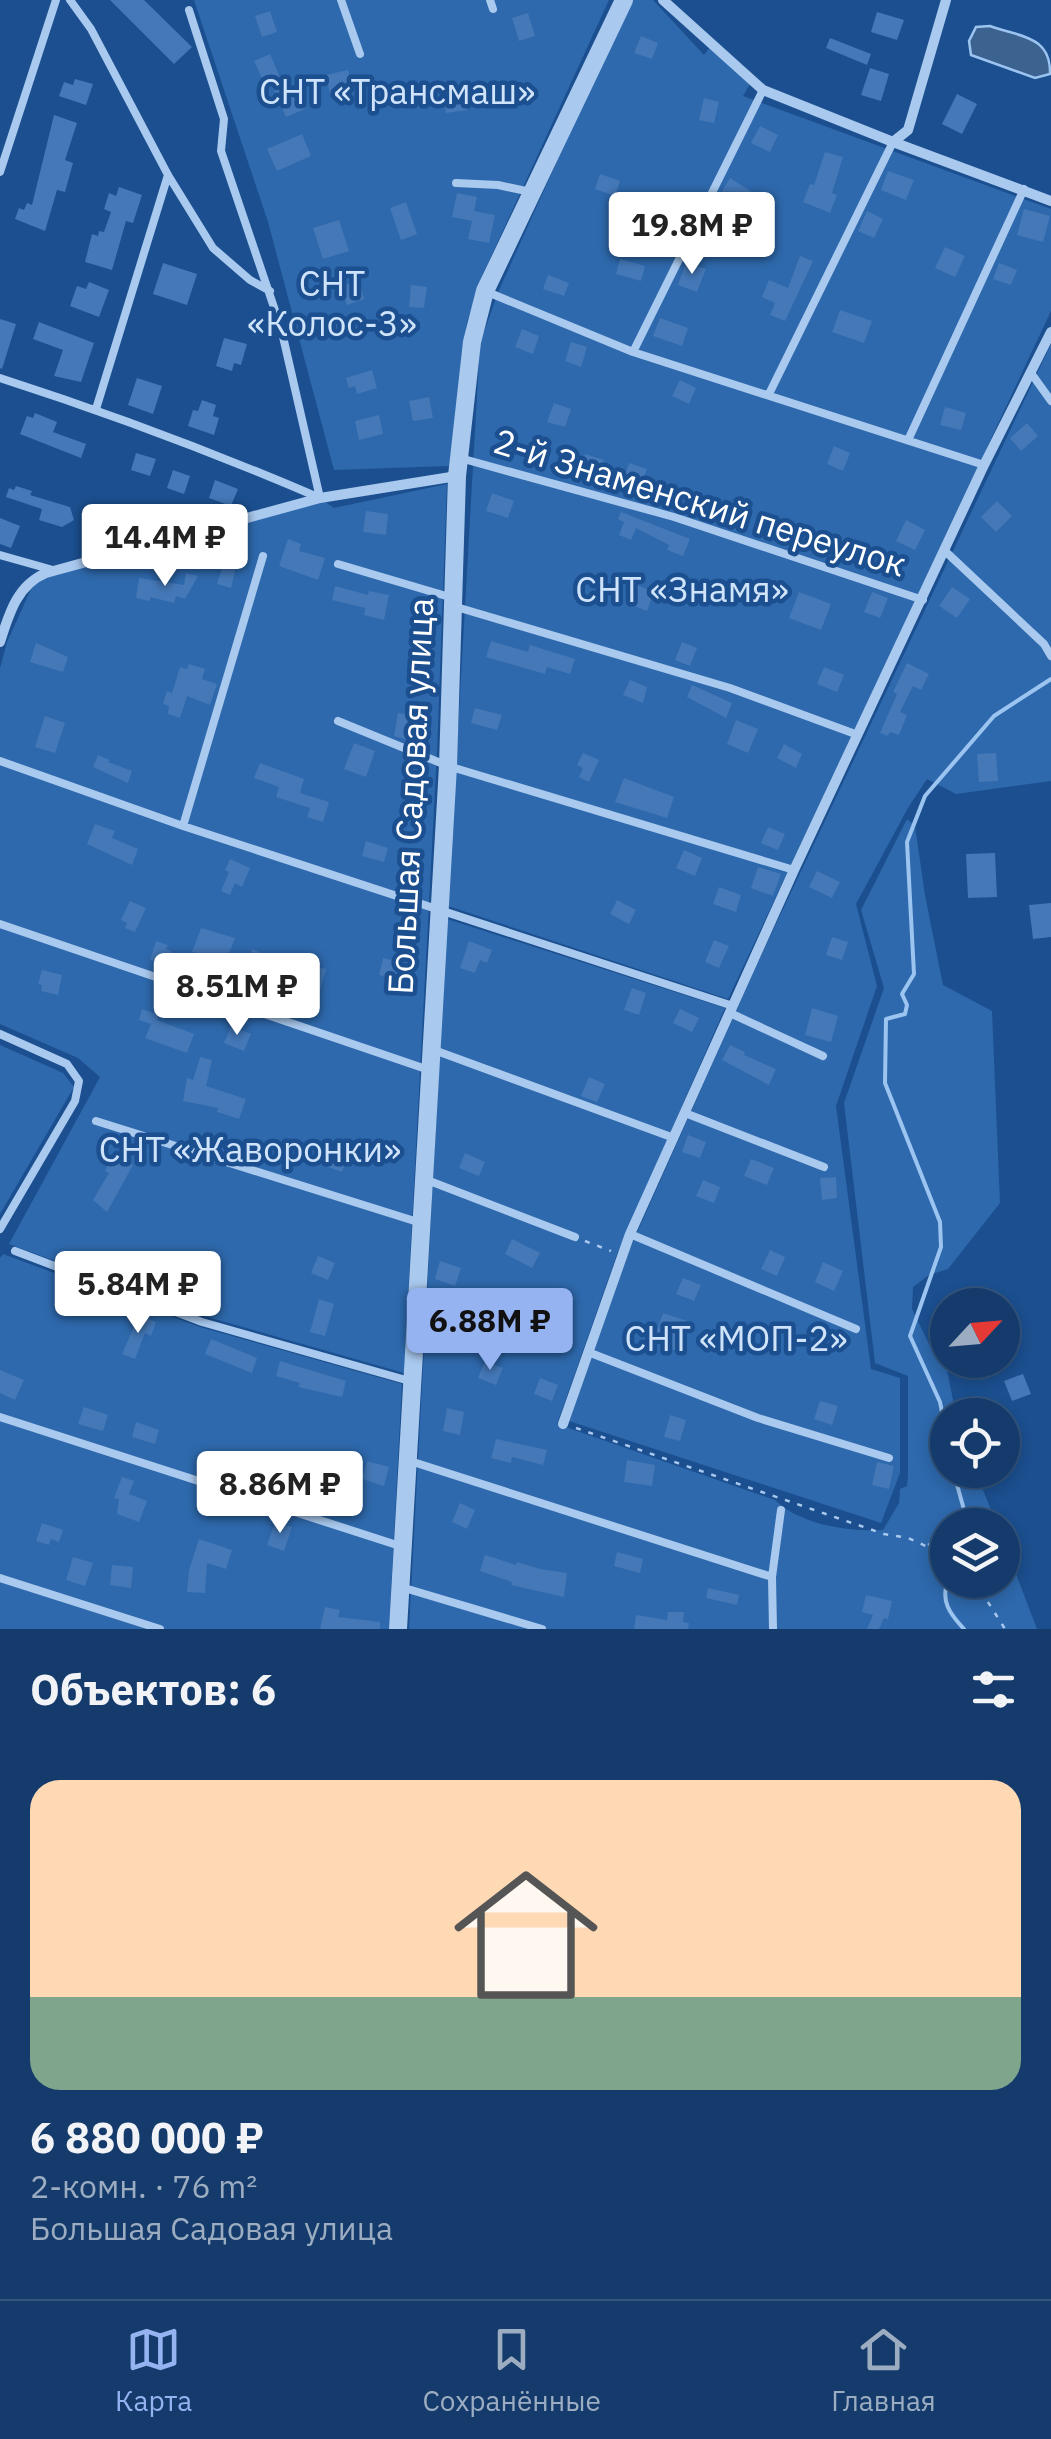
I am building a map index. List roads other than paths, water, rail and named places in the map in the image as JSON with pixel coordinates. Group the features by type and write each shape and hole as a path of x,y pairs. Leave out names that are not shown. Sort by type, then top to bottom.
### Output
{"street":[{"name":"Большая Садовая улица","path":"398,1629 448,766 458,468 472,342 484,291 624,0"},
{"path":"663,0 762,90 1051,201"},
{"path":"893,142 908,130 946,0"},
{"path":"563,1424 630,1234 794,870 984,465 1051,332"},
{"path":"0,642 18,596 36,576 320,498 458,468"}],"lane":[{"path":"0,172 56,0"},
{"path":"70,0 91,28 168,175 213,248 270,291"},
{"path":"341,0 360,54"},
{"path":"189,10 224,119 220,151 270,291 320,498"},
{"path":"633,352 762,90"},
{"path":"769,394 893,142"},
{"path":"96,409 168,175"},
{"path":"456,183 498,184 531,192"},
{"path":"909,438 1024,189"},
{"path":"484,291 633,352 984,465"},
{"path":"1031,373 1051,402"},
{"path":"0,378 211,451 320,498"},
{"name":"2-й Знаменский переулок","path":"458,468 674,517 923,600"},
{"path":"945,551 1008,608 1051,656"},
{"path":"0,554 55,570"},
{"path":"184,826 262,556"},
{"path":"338,564 730,688 858,736"},
{"path":"338,722 448,766 794,870"},
{"path":"0,761 731,1010 823,1056"},
{"path":"0,924 429,1070"},
{"path":"0,1034 68,1064 79,1081 74,1101 0,1229"},
{"path":"430,1049 674,1138"},
{"path":"685,1113 824,1166"},
{"path":"96,1121 422,1223"},
{"path":"423,1178 574,1237"},
{"path":"630,1234 856,1329"},
{"path":"15,1251 202,1322 413,1382"},
{"path":"588,1352 758,1418 889,1458"},
{"path":"0,1417 404,1547"},
{"path":"410,1461 772,1577"},
{"path":"773,1629 772,1577 781,1510"},
{"path":"0,1578 160,1629"},
{"path":"401,1587 542,1629"}],"waterway":[{"path":"938,1398 910,1336 941,1247 940,1222 885,1083 886,1019 905,1014 907,1005 902,994 914,974 907,842 925,796 994,716 1051,679"},
{"path":"958,1488 964,1508"},
{"path":"946,1598 954,1618 964,1629"}],"park label":[{"name":"СНТ «Трансмаш»","path":"397,91"},
{"name":"СНТ «Колос-3»","path":"332,303"},
{"name":"СНТ «Знамя»","path":"682,589"},
{"name":"СНТ «Жаворонки»","path":"250,1149"},
{"name":"СНТ «МОП-2»","path":"736,1338"}]}
